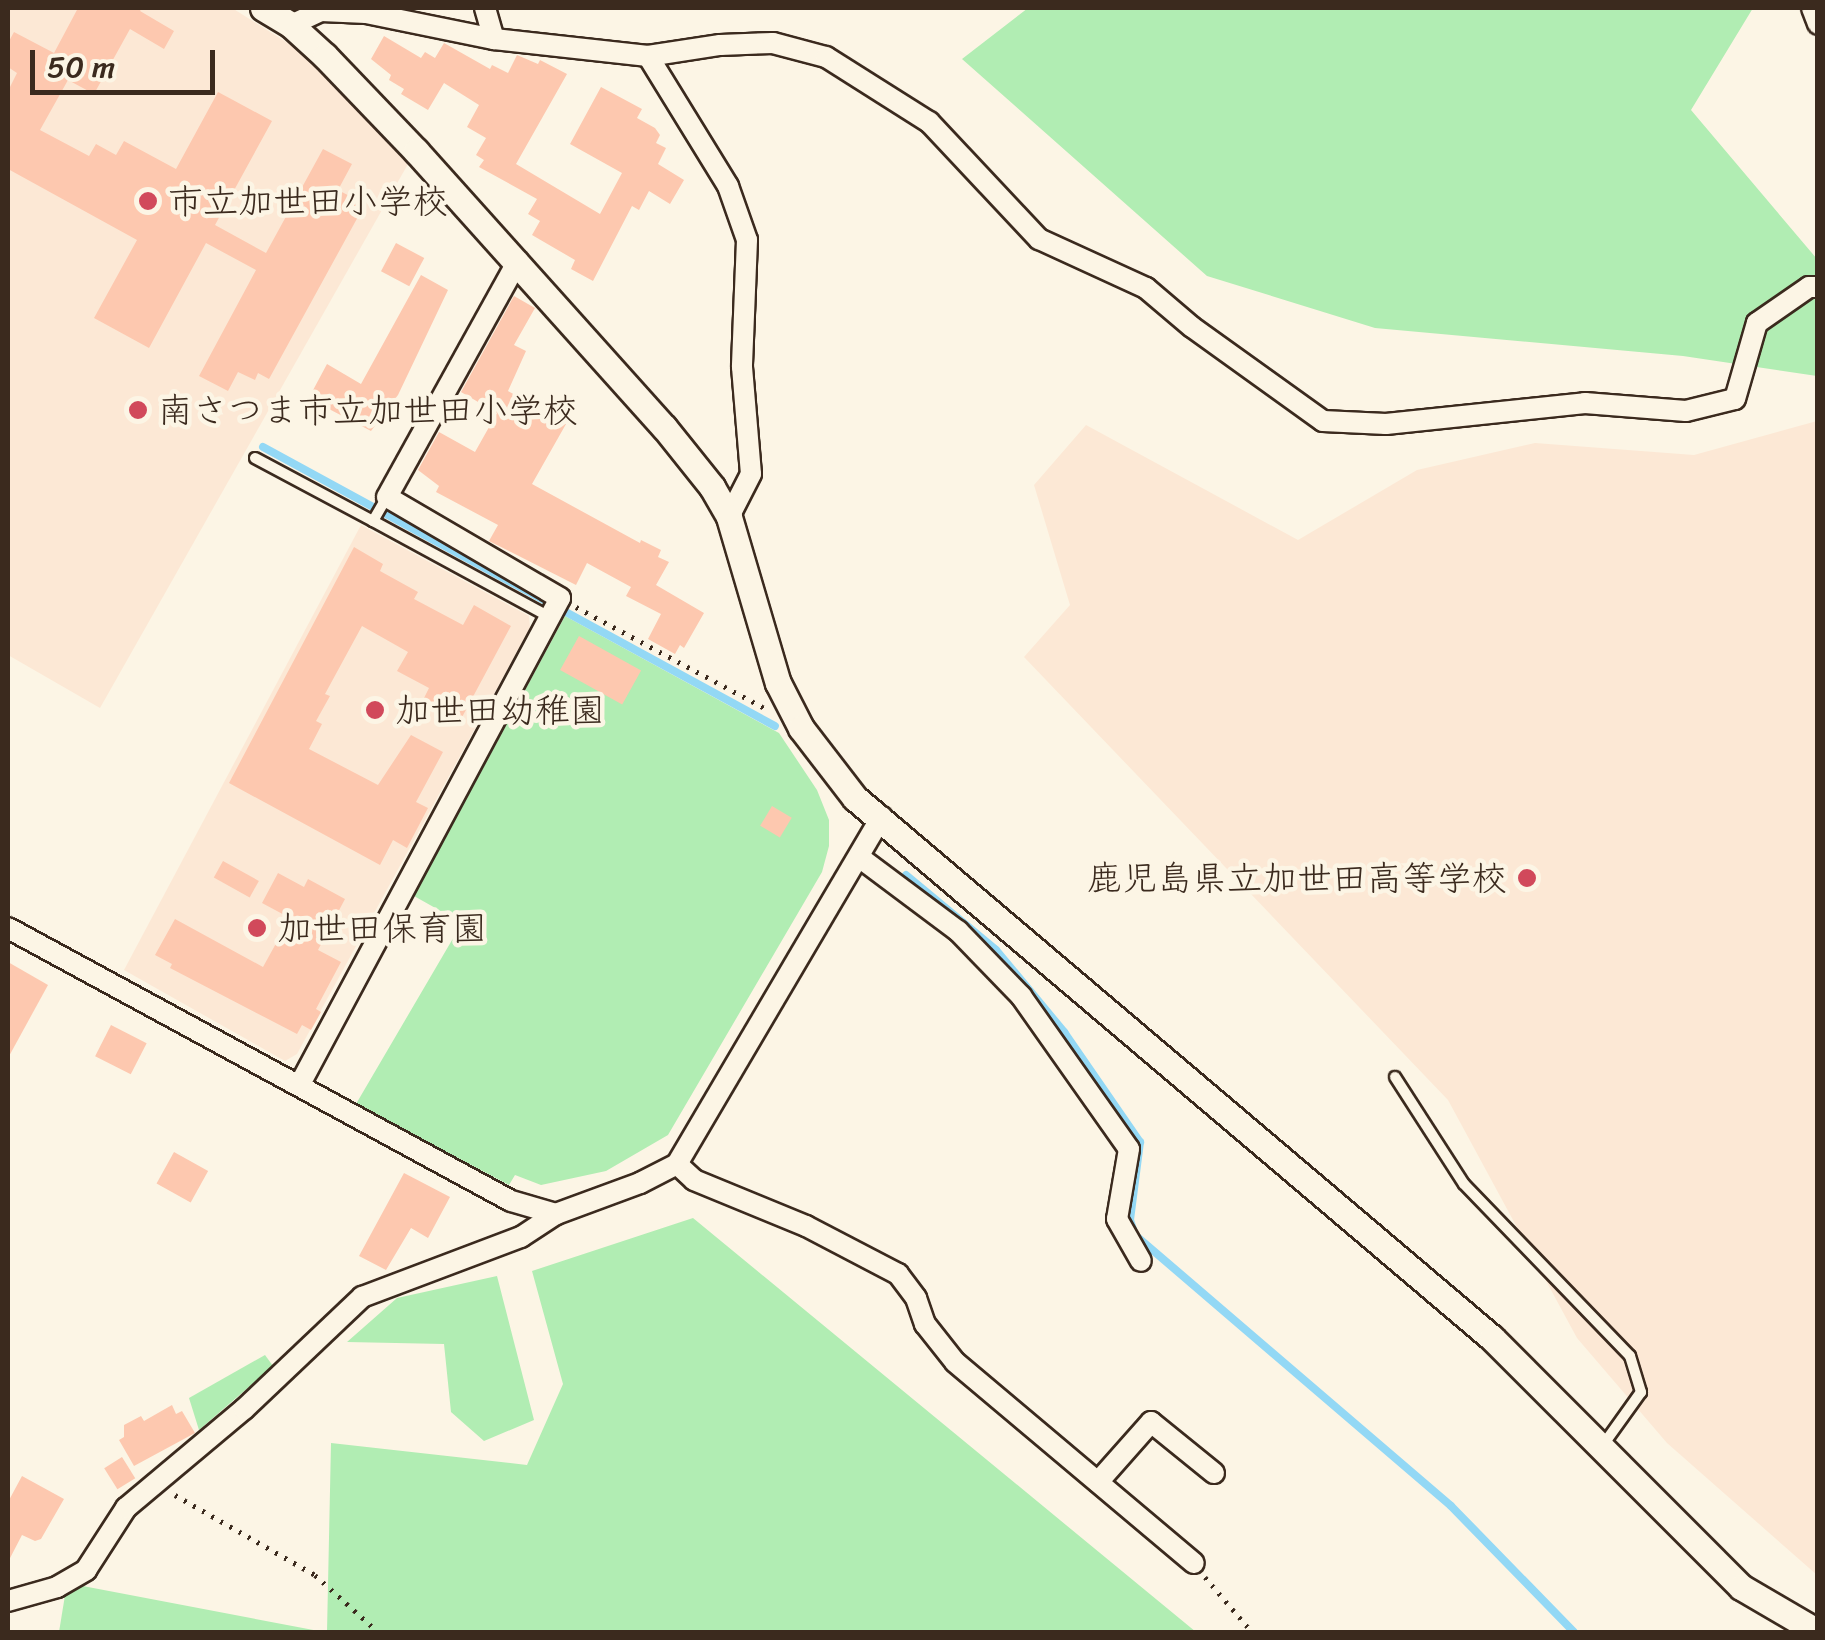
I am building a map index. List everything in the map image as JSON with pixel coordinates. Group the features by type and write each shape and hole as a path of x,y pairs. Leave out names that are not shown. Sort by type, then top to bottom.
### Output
{"street":[{"path":"263,8 292,25 518,260 664,427 730,516 778,683 800,728 856,798 1492,1338 1741,1587 1818,1632"},
{"path":"485,8 494,40"},
{"path":"1812,8 1818,24"},
{"path":"292,25 321,11 366,13 494,40 648,56 720,44 773,43 826,57 929,122 1039,238 1146,288 1192,328 1322,421 1386,424 1585,403 1686,411 1736,399 1757,324 1809,286 1818,287"},
{"path":"648,56 728,186 747,240 742,367 751,474 730,516"},
{"path":"300,1084 555,608 379,509 518,260"},
{"path":"8,1602 57,1587 86,1570 126,1508 244,1409 362,1298 520,1236 556,1214 640,1183 677,1164 881,817"},
{"path":"859,857 958,931 1021,996 1129,1149 1117,1219 1141,1261"},
{"path":"8,928 511,1202 556,1214"},
{"path":"677,1164 694,1180 806,1226 898,1274 916,1298 926,1324 954,1362 1194,1563"},
{"path":"1098,1482 1151,1422 1214,1473"}],"lane":[{"path":"255,458 379,509"},
{"path":"1395,1078 1464,1184 1630,1356 1641,1392 1602,1447"}],"path":[{"path":"555,608 800,728"},
{"path":"154,1483 315,1575 378,1632"},
{"path":"1194,1563 1252,1632"}],"shaded area":[{"name":"南さつま市立加世田小学校","path":"8,8 232,8 299,50 408,164 100,708 8,655"},
{"name":"鹿児島県立加世田高等学校","path":"1817,421 1817,1575 1667,1443 1577,1338 1448,1100 1024,657 1070,605 1034,485 1086,425 1298,540 1417,470 1535,443 1694,455"},
{"name":"加世田幼稚園","path":"361,525 529,616 530,628 297,1054 285,1061 124,970"}],"green space":[{"path":"1028,8 1753,8 1691,110 1817,259 1817,376 1683,356 1375,328 1207,276 962,59"},
{"path":"565,616 779,733 817,790 829,820 829,846 822,872 668,1135 606,1171 541,1185 515,1175 509,1185 356,1104 462,923 414,896"},
{"path":"693,1218 1196,1632 327,1632 331,1443 527,1465 563,1384 532,1271"},
{"path":"497,1276 534,1420 484,1441 451,1412 444,1344 347,1342 397,1298"},
{"path":"265,1355 273,1366 199,1430 189,1398"},
{"path":"67,1583 324,1632 59,1632"}],"building":[{"name":"市立加世田小学校","path":"78,8 142,8 140,11 174,31 164,49 130,29 94,94 68,80 40,130 89,156 96,144 116,155 124,141 176,169 218,92 272,121 215,225 266,253 323,149 352,164 338,190 365,204 269,379 258,373 255,380 238,372 228,391 199,376 256,270 206,243 149,348 94,318 137,240 8,169 8,91 17,73 8,67 8,43 14,32 54,53"},
{"path":"384,36 421,58 425,52 435,58 444,43 490,69 492,65 508,73 517,55 538,64 540,60 567,74 516,164 600,214 622,173 570,144 601,87 642,109 637,118 655,128 660,135 656,143 666,148 658,164 684,180 670,204 649,191 639,210 632,206 593,281 571,269 575,260 532,235 540,221 528,214 537,199 479,167 484,160 476,155 486,138 467,127 479,105 444,83 428,110 401,94 404,89 389,80 391,75 371,59"},
{"path":"396,243 424,258 409,286 381,271"},
{"path":"421,275 448,290 398,395 371,431 329,409 324,418 304,407 327,364 361,384"},
{"path":"514,296 535,308 514,345 526,351 508,391 566,424 532,484 640,543 641,540 661,550 658,557 669,562 656,585 704,613 684,648 680,645 675,654 648,639 661,614 626,596 631,587 587,563 576,585 489,541 498,525 436,492 439,486 418,470 439,432 475,452 497,413 461,392"},
{"path":"354,547 383,564 380,571 418,592 414,599 463,625 474,605 511,626 461,719 424,698 429,688 397,671 408,652 362,626 325,694 330,696 316,721 322,724 309,749 378,785 411,735 443,752 416,802 428,808 407,848 393,840 380,865 229,783"},
{"path":"579,636 641,670 622,705 560,670"},
{"path":"772,806 792,818 780,838 760,826"},
{"path":"223,861 259,881 250,897 214,878"},
{"path":"278,873 304,887 308,879 345,899 318,950 341,962 316,1009 321,1012 311,1030 302,1025 297,1034 170,968 172,964 155,955 175,919 263,967 290,918 262,903"},
{"path":"8,962 48,985 8,1058"},
{"path":"111,1025 147,1043 131,1074 95,1056"},
{"path":"174,1152 208,1171 191,1202 157,1183"},
{"path":"404,1173 450,1197 428,1238 411,1228 386,1270 359,1256"},
{"path":"172,1405 176,1414 182,1411 195,1433 134,1466 119,1440 124,1437 124,1425 141,1416 144,1421"},
{"path":"122,1457 135,1478 117,1489 104,1468"},
{"path":"22,1476 64,1499 41,1539 35,1541 22,1535 8,1562 8,1502"}],"waterway":[{"path":"263,447 775,726"},
{"path":"906,875 996,950 1064,1032 1140,1142 1130,1220 1135,1235 1451,1506 1574,1632"}],"place":[{"name":"市立加世田小学校","path":"148,201"},
{"name":"南さつま市立加世田小学校","path":"138,410"},
{"name":"加世田幼稚園","path":"375,710"},
{"name":"鹿児島県立加世田高等学校","path":"1527,878"},
{"name":"加世田保育園","path":"257,928"}]}
